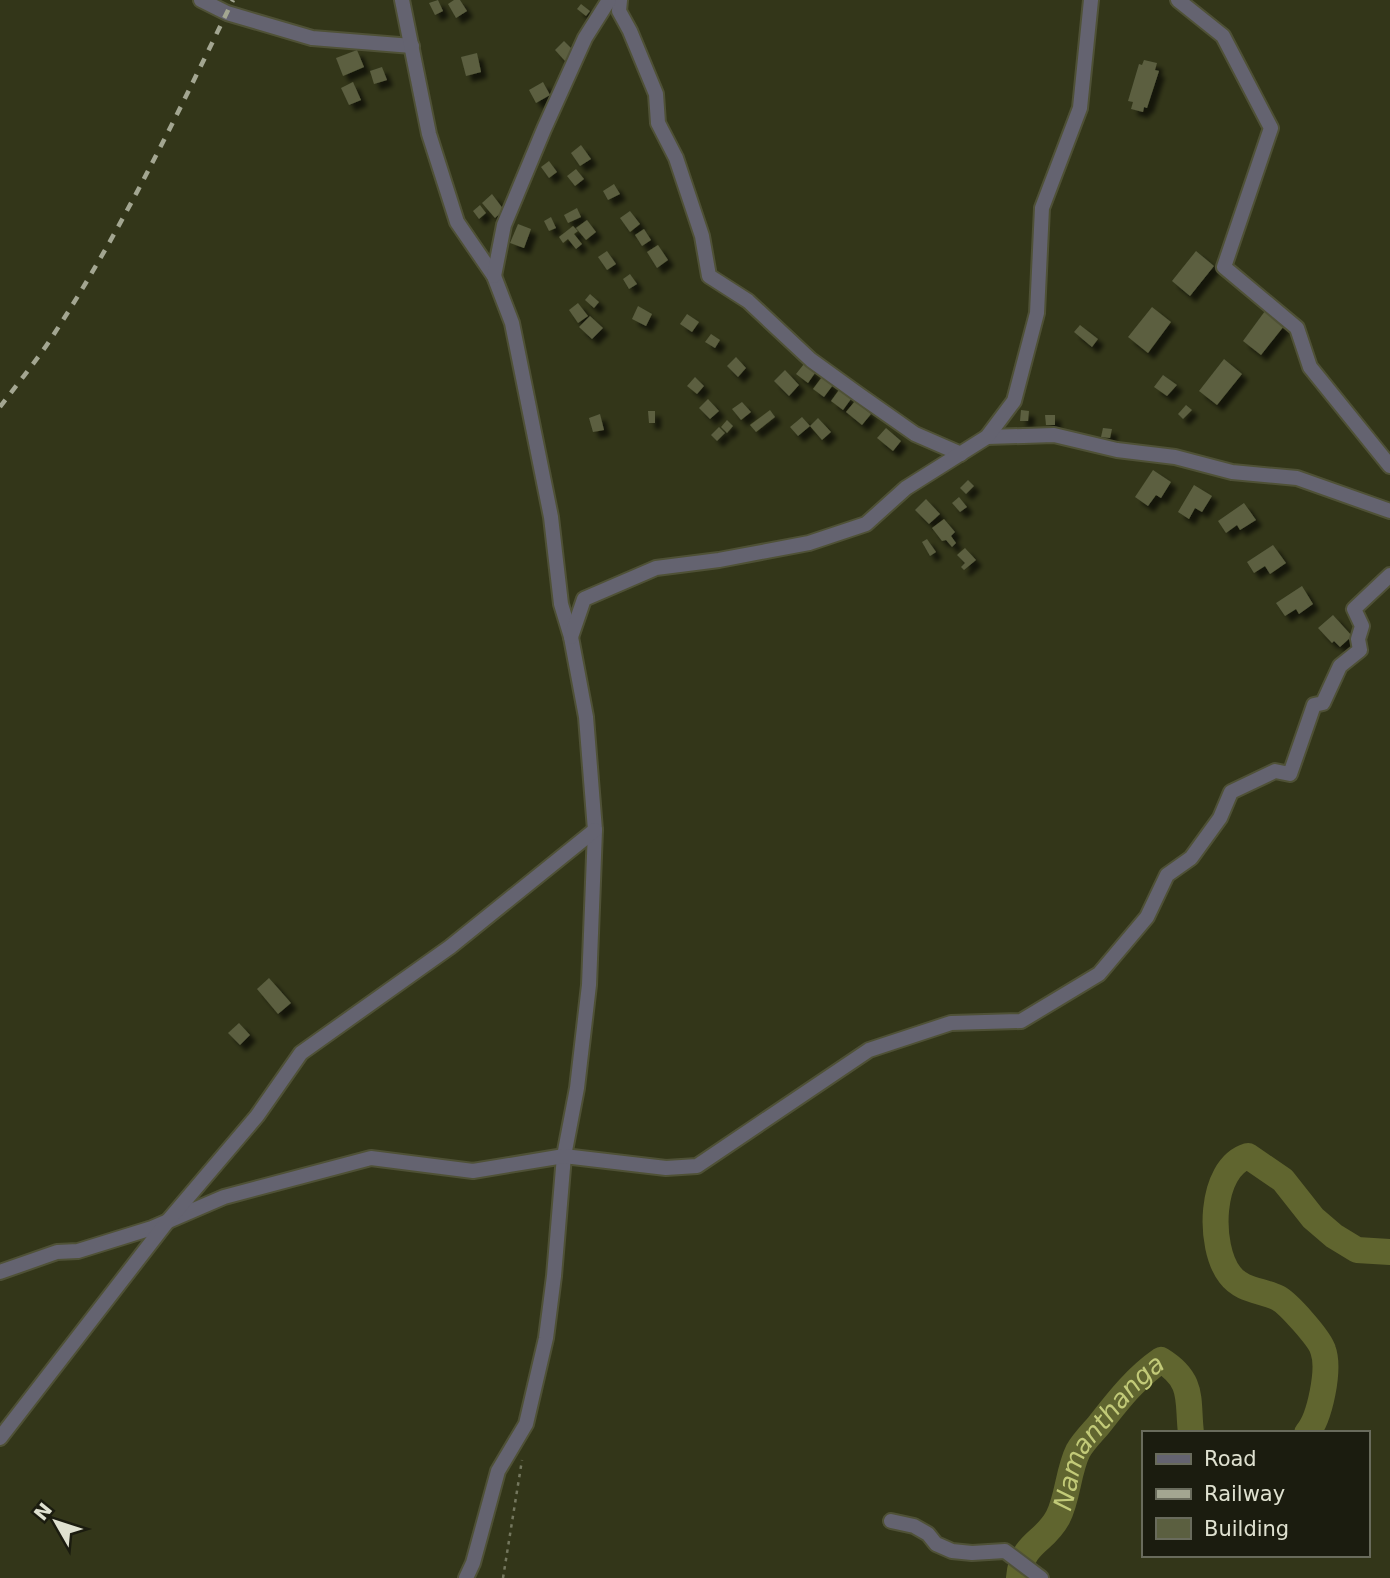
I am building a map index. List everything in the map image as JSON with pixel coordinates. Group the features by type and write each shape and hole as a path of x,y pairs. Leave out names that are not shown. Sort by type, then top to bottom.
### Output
{"street":[{"path":"201,0 227,13 312,38 412,46"},
{"path":"402,0 429,134 457,222 494,276 512,323 551,517 561,604 571,636 586,717 595,830 589,985 577,1088 564,1156 546,1338 526,1424 498,1471 473,1563 466,1578"},
{"path":"494,276 504,226 529,165 585,38 609,0"},
{"path":"620,0 619,11 656,94 657,123 676,158 702,236 709,276 748,301 811,360 915,434 961,454"},
{"path":"571,636 584,599 656,568 719,561 809,543 866,524 906,488 987,438 1014,401 1037,313 1042,208 1080,108 1091,0"},
{"path":"1178,0 1223,36 1271,128 1224,267 1297,328 1310,367 1390,466"},
{"path":"987,438 1054,435 1116,450 1175,457 1232,472 1297,478 1390,511"},
{"path":"0,1272 57,1252 78,1251 167,1222 224,1197 371,1157 472,1171 564,1156 666,1168 697,1166 869,1050 951,1023 1021,1021 1099,974 1147,917 1167,875 1191,858 1220,818 1231,792 1275,771 1290,774 1314,705 1323,703 1340,666 1360,650 1358,639 1362,626 1354,609 1390,575"},
{"path":"0,1438 167,1222 257,1116 300,1053 450,947 595,830"},
{"path":"891,1521 914,1526 929,1534 936,1544 952,1551 1005,1551 1041,1578"}],"path":[{"path":"503,1578 522,1459"}],"building":[{"path":"438,0 443,11 435,15 429,3"},
{"path":"460,0 467,11 456,18 448,4"},
{"path":"581,4 590,11 586,16 577,9"},
{"path":"564,41 575,52 565,61 555,50"},
{"path":"357,50 364,67 343,76 336,58"},
{"path":"477,53 481,72 466,76 461,57"},
{"path":"1144,60 1157,63 1155,70 1159,71 1147,108 1144,107 1143,112 1131,109 1133,102 1128,101 1139,64 1142,65"},
{"path":"382,67 387,80 374,84 370,71"},
{"path":"353,82 361,100 349,105 341,88"},
{"path":"543,82 550,95 536,103 529,90"},
{"path":"581,145 591,159 580,166 571,153"},
{"path":"549,161 557,172 549,178 541,167"},
{"path":"576,169 584,179 575,186 567,176"},
{"path":"614,184 620,194 608,200 603,191"},
{"path":"492,194 504,210 495,218 482,203"},
{"path":"480,205 486,213 479,219 473,211"},
{"path":"577,208 581,217 568,223 564,215"},
{"path":"630,211 640,224 630,232 620,218"},
{"path":"551,217 556,228 549,231 544,221"},
{"path":"587,220 596,232 586,240 576,228"},
{"path":"518,224 531,229 524,248 510,243"},
{"path":"573,226 578,231 574,234 582,244 576,249 568,239 563,243 559,237"},
{"path":"644,229 651,240 642,246 635,235"},
{"path":"658,245 668,260 657,268 647,252"},
{"path":"607,251 616,264 607,270 598,257"},
{"path":"1196,251 1214,266 1190,296 1172,281"},
{"path":"630,274 637,284 629,289 623,279"},
{"path":"590,294 599,302 594,308 585,300"},
{"path":"578,303 588,316 578,323 569,310"},
{"path":"638,306 652,314 646,326 632,319"},
{"path":"1152,307 1171,322 1148,353 1128,337"},
{"path":"1265,311 1284,326 1261,355 1243,341"},
{"path":"687,314 699,322 692,332 680,324"},
{"path":"590,316 603,328 592,339 579,327"},
{"path":"1080,325 1098,339 1092,347 1074,332"},
{"path":"711,334 720,340 715,348 705,342"},
{"path":"736,357 746,368 738,377 727,366"},
{"path":"1224,359 1242,374 1217,405 1199,391"},
{"path":"804,364 815,373 808,383 796,374"},
{"path":"785,370 799,385 789,396 774,381"},
{"path":"1163,375 1177,385 1167,396 1154,387"},
{"path":"695,377 704,386 697,394 687,386"},
{"path":"822,377 833,385 824,397 813,389"},
{"path":"839,390 851,399 843,410 831,401"},
{"path":"708,399 719,411 710,419 699,408"},
{"path":"855,401 871,414 862,425 846,412"},
{"path":"742,402 751,412 741,420 732,409"},
{"path":"1186,405 1192,410 1183,419 1178,414"},
{"path":"770,410 775,417 756,432 750,425"},
{"path":"1021,410 1029,411 1028,421 1020,421"},
{"path":"648,411 655,411 655,423 649,423"},
{"path":"600,414 604,430 593,432 589,418"},
{"path":"1045,415 1055,415 1055,425 1046,425"},
{"path":"802,417 810,426 798,436 790,427"},
{"path":"818,418 831,432 822,440 810,426"},
{"path":"727,420 733,426 727,433 721,427"},
{"path":"719,427 725,433 717,441 711,435"},
{"path":"886,428 901,441 893,451 877,438"},
{"path":"1103,428 1112,429 1110,438 1101,437"},
{"path":"1153,470 1171,482 1161,498 1156,495 1148,506 1135,497"},
{"path":"968,480 974,486 966,494 960,488"},
{"path":"1194,485 1212,496 1202,512 1195,508 1189,519 1178,512"},
{"path":"959,497 967,507 960,512 952,503"},
{"path":"926,499 940,514 929,524 915,510"},
{"path":"1244,503 1256,520 1240,530 1237,525 1226,533 1218,521"},
{"path":"944,519 955,532 951,536 956,543 952,547 946,540 942,541 932,528"},
{"path":"927,539 936,552 930,556 922,542"},
{"path":"1273,545 1286,563 1270,574 1265,566 1254,573 1247,562"},
{"path":"965,548 976,560 964,570 961,567 965,563 957,555"},
{"path":"1302,586 1313,604 1299,614 1296,609 1285,616 1276,603"},
{"path":"1333,615 1352,636 1340,647 1334,641 1332,643 1318,628"},
{"path":"269,978 291,1003 278,1014 257,989"},
{"path":"239,1023 250,1035 240,1045 228,1033"}],"waterway":[{"name":"Namanthanga","path":"1308,1431 1322,1393 1325,1369 1323,1350 1310,1330 1283,1301 1240,1284 1230,1275 1218,1246 1216,1228 1219,1192 1226,1176 1235,1163 1248,1156 1283,1180 1313,1218 1334,1236 1357,1250 1390,1252"},
{"name":"Namanthanga","path":"1019,1578 1024,1557 1058,1517 1080,1448 1127,1391 1161,1360 1172,1368 1184,1384 1189,1401 1191,1431"}],"railway":[{"path":"0,407 48,343 103,253 149,170 233,0"}]}
